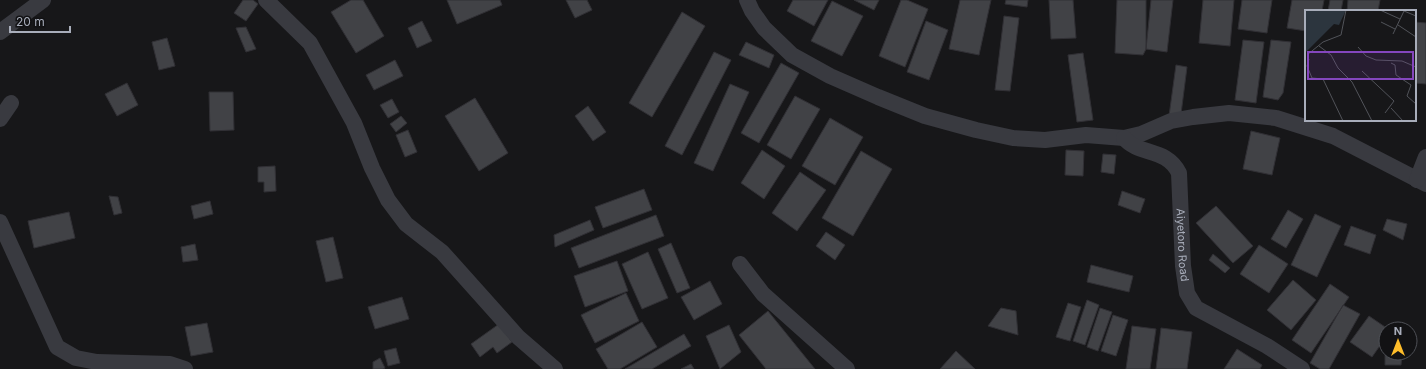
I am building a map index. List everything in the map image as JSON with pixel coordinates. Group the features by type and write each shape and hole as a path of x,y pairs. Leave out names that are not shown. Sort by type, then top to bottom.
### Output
{"street":[{"path":"0,32 43,0"},
{"path":"266,0 310,43 354,123 372,168 388,200 406,224 442,252 518,337 555,369"},
{"path":"747,0 752,11 764,28 792,55 830,76 878,98 926,116 976,130 1013,138 1045,140 1086,135 1124,138 1141,134 1171,121 1229,113 1276,118 1334,136 1422,182 1426,157"},
{"path":"0,119 11,103"},
{"name":"Aiyetoro Road","path":"1124,138 1130,144 1171,160 1179,173 1183,266 1187,293 1196,308 1267,346 1302,369"},
{"path":"0,222 57,347 76,358 98,362 170,364 185,369"},
{"path":"740,264 763,294 846,369"}],"building":[{"path":"243,0 253,0 258,4 246,21 234,13"},
{"path":"351,0 363,0 384,36 356,53 331,12"},
{"path":"447,0 500,0 502,5 457,24"},
{"path":"566,0 587,0 592,10 575,18"},
{"path":"793,0 828,0 814,26 787,11"},
{"path":"854,0 879,0 874,10"},
{"path":"901,0 907,0 928,9 905,67 879,56"},
{"path":"960,0 991,0 979,55 949,49"},
{"path":"1006,0 1028,0 1027,7 1005,4"},
{"path":"1049,0 1073,0 1076,38 1051,39"},
{"path":"1117,0 1146,0 1146,49 1143,55 1115,53"},
{"path":"1151,0 1173,0 1167,52 1146,49"},
{"path":"1203,0 1234,0 1230,46 1199,43"},
{"path":"1242,0 1272,0 1267,33 1238,29"},
{"path":"1292,0 1324,0 1322,10 1305,10 1305,31 1287,28"},
{"path":"1330,0 1343,0 1341,10 1328,10"},
{"path":"1348,0 1380,0 1378,10 1347,10"},
{"path":"832,1 863,16 842,56 811,41"},
{"path":"682,12 705,26 652,117 629,103"},
{"path":"1004,16 1019,18 1010,91 995,90"},
{"path":"422,21 432,41 417,48 408,28"},
{"path":"926,21 948,30 929,80 907,72"},
{"path":"1416,22 1426,23 1426,84 1416,83"},
{"path":"246,27 256,49 246,52 236,28"},
{"path":"167,38 175,66 159,70 152,42"},
{"path":"1243,40 1264,42 1256,103 1235,100"},
{"path":"1271,40 1291,42 1283,93 1278,100 1263,97"},
{"path":"746,42 774,55 769,68 739,55"},
{"path":"714,52 731,60 682,155 665,146"},
{"path":"1083,53 1093,120 1077,122 1068,55"},
{"path":"395,60 403,76 374,90 366,75"},
{"path":"781,63 799,73 759,143 741,133"},
{"path":"1176,65 1187,67 1181,114 1169,116"},
{"path":"127,83 138,105 117,116 105,94"},
{"path":"730,84 749,92 713,171 694,163"},
{"path":"209,92 233,92 234,130 210,131"},
{"path":"795,96 820,109 791,159 767,145"},
{"path":"475,98 508,153 479,171 445,116"},
{"path":"392,99 399,112 388,118 380,105"},
{"path":"588,106 606,132 593,141 575,116"},
{"path":"401,116 407,123 396,132 390,124"},
{"path":"830,118 863,137 835,185 802,166"},
{"path":"408,130 417,152 405,157 396,135"},
{"path":"1251,131 1280,138 1272,175 1243,169"},
{"path":"762,150 785,166 764,199 741,183"},
{"path":"1066,150 1084,151 1083,176 1065,175"},
{"path":"861,151 892,169 853,236 822,218"},
{"path":"1103,154 1116,155 1114,174 1101,172"},
{"path":"275,166 276,191 264,192 264,182 258,182 258,167"},
{"path":"800,172 826,190 797,231 772,213"},
{"path":"644,189 652,210 603,228 595,207"},
{"path":"1122,191 1145,199 1140,213 1118,205"},
{"path":"109,196 118,197 122,213 114,215"},
{"path":"210,201 213,214 194,219 191,206"},
{"path":"1216,206 1253,246 1233,263 1196,223"},
{"path":"1288,210 1303,219 1286,248 1271,239"},
{"path":"69,212 75,238 34,248 28,221"},
{"path":"1315,214 1341,226 1317,277 1291,265"},
{"path":"656,215 664,236 579,268 571,248"},
{"path":"1387,219 1407,224 1403,240 1383,230"},
{"path":"590,220 594,230 555,247 554,235"},
{"path":"1351,226 1376,235 1370,254 1344,245"},
{"path":"826,232 845,245 835,260 816,246"},
{"path":"333,237 343,278 326,282 316,241"},
{"path":"671,243 690,288 677,293 658,249"},
{"path":"195,244 198,260 183,262 181,247"},
{"path":"1259,245 1288,264 1269,293 1240,274"},
{"path":"648,252 668,298 642,309 622,264"},
{"path":"1213,254 1230,268 1225,273 1209,260"},
{"path":"617,261 628,291 585,307 574,276"},
{"path":"1091,265 1133,276 1129,292 1087,282"},
{"path":"1293,280 1316,300 1291,330 1267,310"},
{"path":"710,281 722,304 694,320 681,297"},
{"path":"1330,284 1349,297 1311,353 1292,340"},
{"path":"626,293 639,321 595,343 581,315"},
{"path":"402,297 409,319 375,329 368,307"},
{"path":"1087,300 1099,305 1085,345 1073,341"},
{"path":"1068,303 1081,307 1070,341 1056,337"},
{"path":"1343,305 1360,314 1329,369 1320,369 1310,363"},
{"path":"1001,308 1016,311 1018,335 988,326"},
{"path":"1100,308 1112,312 1098,351 1087,347"},
{"path":"768,311 815,369 766,369 739,335"},
{"path":"1113,315 1128,320 1116,356 1101,351"},
{"path":"1369,316 1378,322 1378,348 1372,357 1350,342"},
{"path":"642,322 657,347 620,369 608,369 596,349"},
{"path":"207,323 213,352 191,356 185,327"},
{"path":"499,324 512,342 497,353 493,347 480,357 471,344"},
{"path":"729,325 741,352 720,369 706,336"},
{"path":"1132,326 1156,329 1150,369 1126,369"},
{"path":"1161,328 1192,332 1187,369 1156,369"},
{"path":"684,334 691,346 652,369 625,369"},
{"path":"396,348 400,363 388,366 384,351"},
{"path":"1237,349 1262,365 1260,369 1224,369"},
{"path":"956,351 975,369 940,369"},
{"path":"380,358 385,368 373,369 373,362"},
{"path":"1385,361 1401,361 1401,365 1385,365"},
{"path":"691,364 694,369 681,369"}]}
